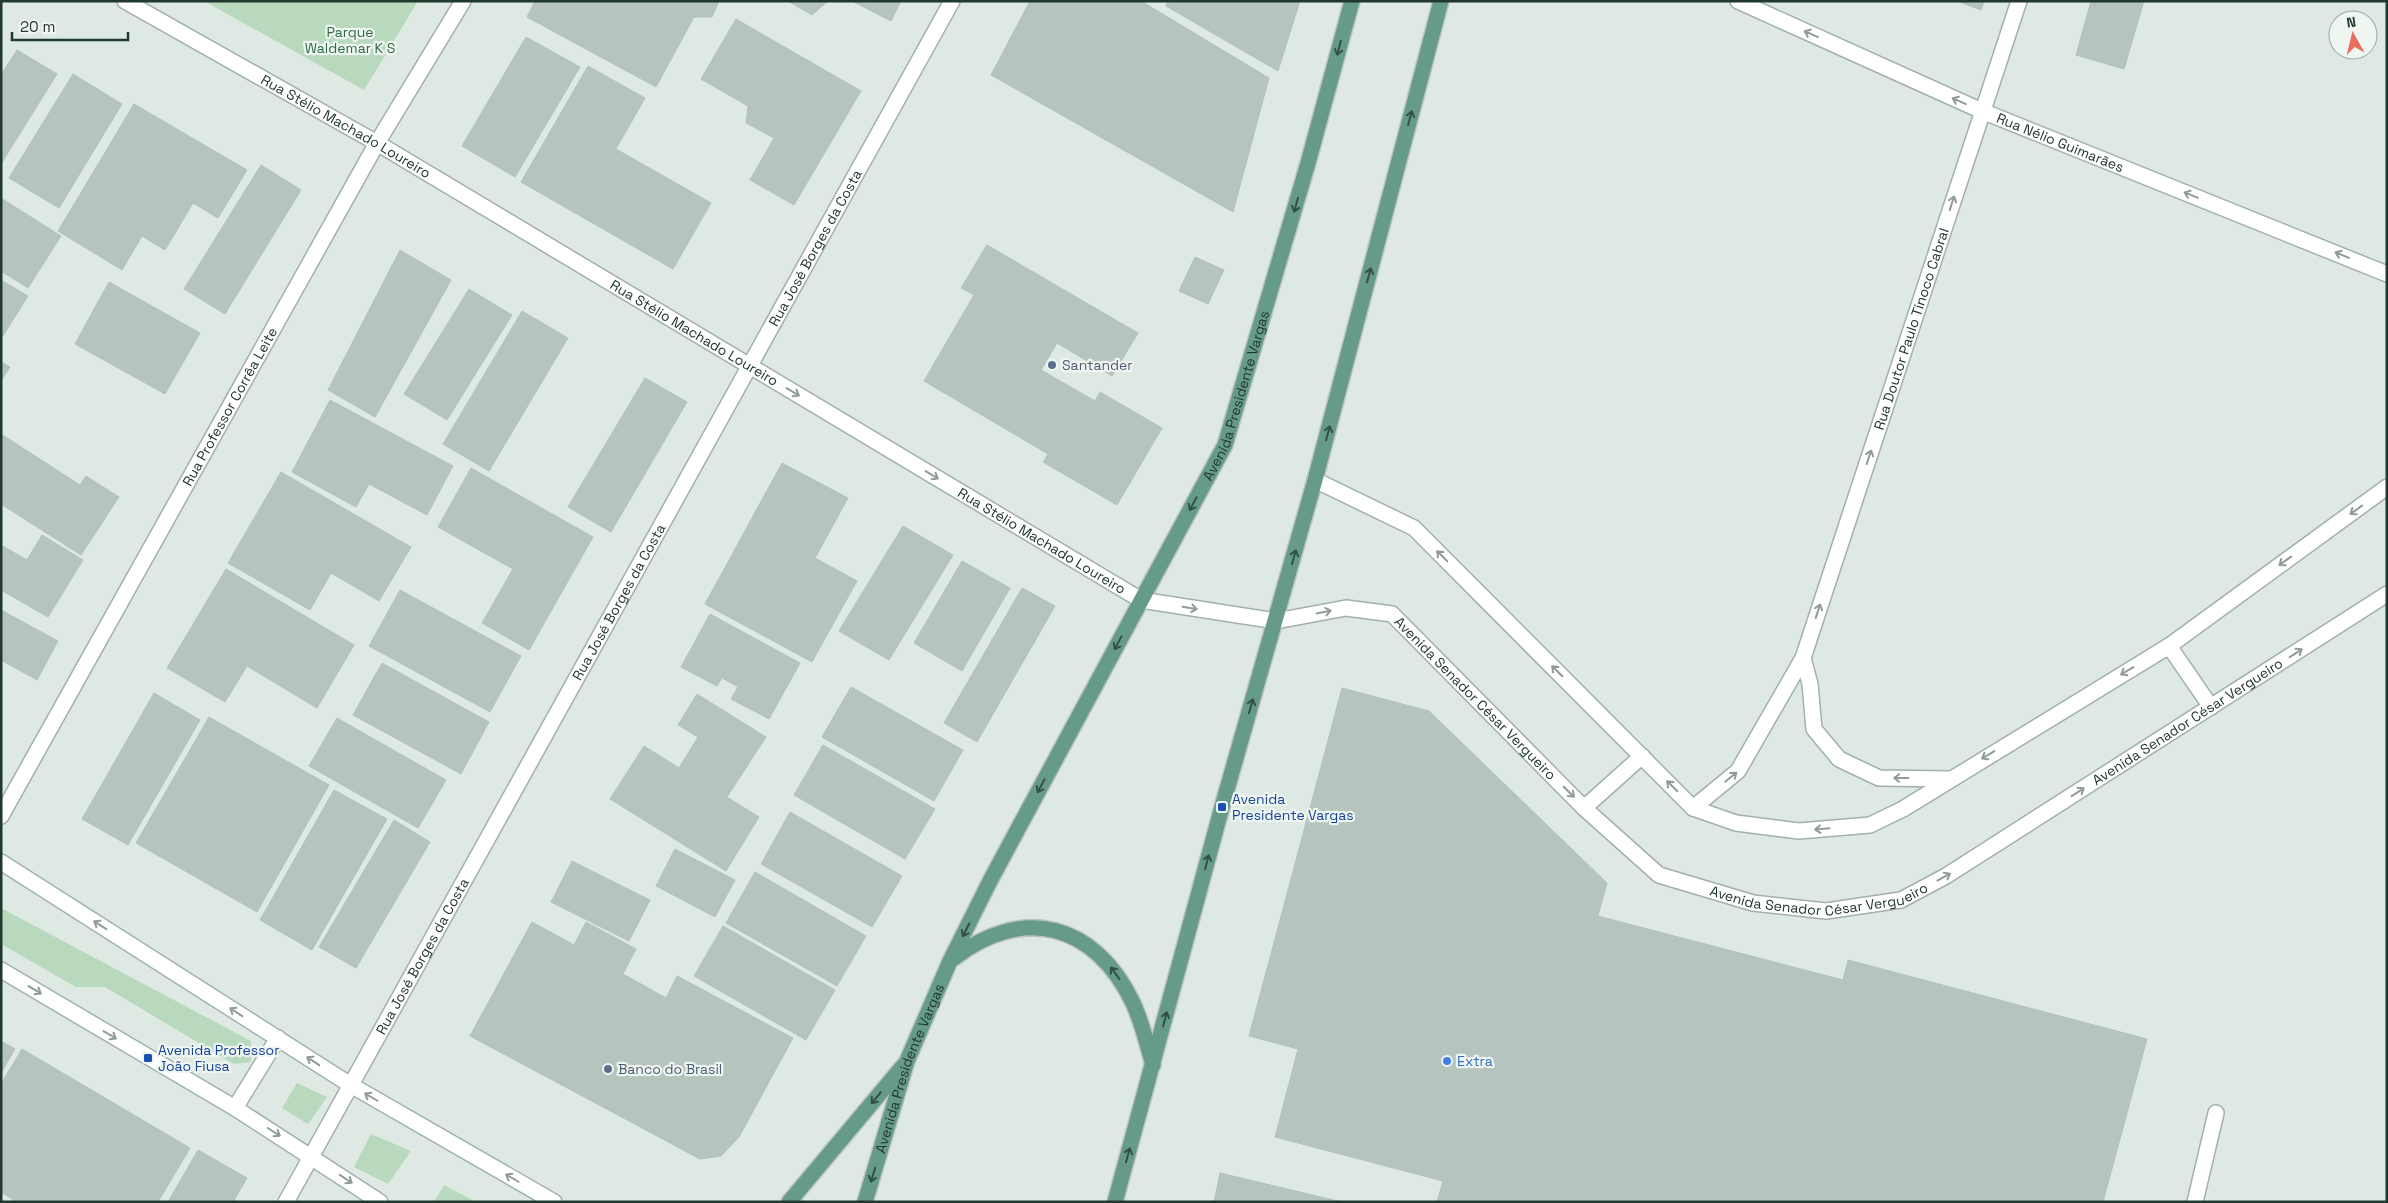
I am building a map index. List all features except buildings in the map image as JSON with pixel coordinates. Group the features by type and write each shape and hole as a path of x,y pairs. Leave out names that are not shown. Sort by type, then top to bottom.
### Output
{"main road":[{"name":"Avenida Presidente Vargas","path":"865,1202 907,1061 950,961 996,871 1225,445 1308,163 1352,1"},
{"path":"1115,1202 1196,900 1315,480 1441,1"},
{"path":"950,961 969,947 1004,930 1032,928 1057,930 1069,934 1094,950 1108,964 1125,988 1141,1025 1153,1066"},
{"path":"789,1202 907,1061"}],"street":[{"name":"Rua Stélio Machado Loureiro","path":"126,1 377,143 1142,600 1276,621"},
{"name":"Rua Professor Corrêa Leite","path":"1,816 377,143 463,1"},
{"name":"Rua José Borges da Costa","path":"286,1202 349,1084 751,367 952,1"},
{"name":"Rua Nélio Guimarães","path":"1738,1 1982,111 2387,274"},
{"name":"Rua Doutor Paulo Tinoco Cabral","path":"1693,808 1738,771 1803,658 2019,1"},
{"path":"1315,480 1414,528 1693,808 1736,823 1798,831 1870,825 1903,809 2169,646 2387,487"},
{"name":"Avenida Senador César Vergueiro","path":"1276,621 1346,608 1392,614 1584,808 1659,875 1753,903 1826,911 1901,900 1946,876 2387,594"},
{"path":"2169,646 2211,708"},
{"path":"1803,658 1810,684 1814,729 1839,759 1879,778 1950,779"},
{"path":"1584,808 1642,756"},
{"path":"1,862 349,1084 554,1202"},
{"path":"1,970 235,1108 312,1156 380,1202"},
{"path":"235,1108 278,1038"},
{"path":"2195,1202 2216,1112"}],"green space":[{"name":"Parque Waldemar K S","path":"204,1 418,1 364,90"},
{"path":"1,908 251,1041 251,1062 234,1064 105,987 76,987 1,944"},
{"path":"297,1083 327,1097 308,1124 282,1108"},
{"path":"371,1134 411,1151 388,1184 354,1167"},
{"path":"444,1185 476,1202 434,1202"}],"place":[{"name":"Santander","path":"1052,365"},
{"name":"Avenida Presidente Vargas","path":"1222,807"},
{"name":"Avenida Professor João Fiusa","path":"148,1058"},
{"name":"Extra","path":"1447,1061"},
{"name":"Banco do Brasil","path":"608,1069"}]}
